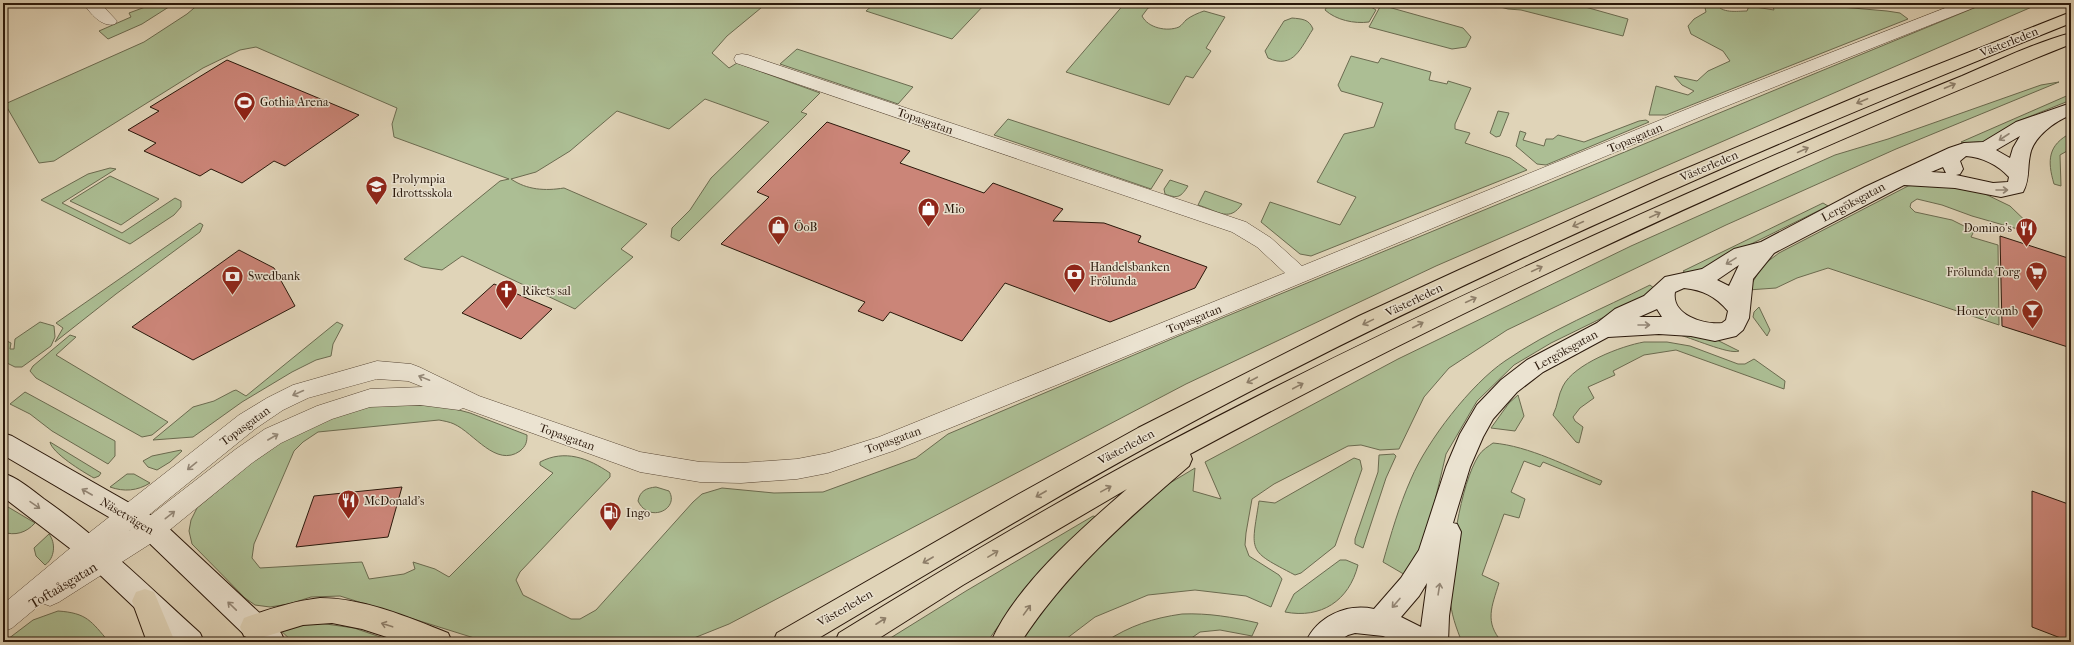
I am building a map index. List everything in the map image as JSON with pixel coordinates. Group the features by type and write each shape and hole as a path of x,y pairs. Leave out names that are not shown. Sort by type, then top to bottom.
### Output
{"highway":[{"path":"1898,86 2065,3"},
{"name":"Västerleden","path":"786,642 1074,475 1267,371 1479,269 1613,207 1898,86 2071,17"},
{"name":"Västerleden","path":"849,642 1047,521 1320,374 1443,312 1661,212 1981,73 2071,38"},
{"path":"1981,73 2071,51"},
{"path":"1005,642 1027,608 1065,562 1110,518 1214,430"},
{"path":"145,601 161,642"},
{"path":"263,634 299,614 321,610 349,612 438,642"}],"street":[{"path":"91,3 109,21"},
{"name":"Topasgatan","path":"96,554 130,516 247,422 275,404 301,391 358,374 378,370 411,373 471,402 640,462 700,472 761,473 796,469 828,463 885,444 1051,378 1708,108 1972,3"},
{"name":"Topasgatan","path":"742,59 1239,227 1268,244 1299,276"},
{"name":"Lergöksgatan","path":"1380,621 1410,587 1430,555 1458,467 1472,434 1482,418 1509,386 1547,358 1605,329 1623,315 1652,302 1671,283 1708,275 1741,254 1767,248 1896,180 1959,153 1988,147 2023,126 2071,109"},
{"name":"Lergöksgatan","path":"1896,180 1930,178 1976,185 1999,191 2009,190 2016,187 2020,182 2021,149 2027,138 2053,116"},
{"path":"1959,153 1981,152 1998,158 2007,163 2019,176"},
{"name":"Lergöksgatan","path":"1959,153 1950,160 1956,173 1976,185"},
{"name":"Lergöksgatan","path":"1605,329 1631,325 1670,325 1695,328 1708,332 1721,332 1731,329 1737,323 1740,316 1738,308 1738,293 1742,278 1767,248"},
{"name":"Lergöksgatan","path":"1690,279 1702,281 1719,289 1733,300 1738,308"},
{"name":"Lergöksgatan","path":"1665,289 1663,297 1666,306 1672,314 1695,328"},
{"name":"Topasgatan","path":"96,554 152,529 244,456 272,436 325,412 370,398 391,396 420,396 471,402"},
{"name":"Näsetvägen","path":"3,443 152,529 263,634"},
{"name":"Lergöksgatan","path":"1434,629 1458,467"},
{"path":"3,483 45,513 96,554 190,642"},
{"name":"Toftaåsgatan","path":"3,621 96,554"},
{"path":"1320,642 1334,628 1344,623 1368,620 1380,621 1396,626 1420,642"},
{"path":"1434,629 1448,642"}],"green space":[{"path":"156,3 175,3 142,24 108,39 99,31 131,17 129,13"},
{"path":"200,3 767,3 727,36 712,53 729,68 737,63 820,93 801,112 807,114 679,241 671,237 672,228 690,210 711,178 769,122 705,99 669,129 617,111 570,151 536,172 511,179 517,183 536,189 564,188 647,224 621,249 633,257 575,309 462,256 442,270 422,267 404,259 500,181 509,179 394,137 392,124 397,108 256,47 240,50 203,68 54,161 39,163 5,104 144,42 187,14"},
{"path":"875,3 986,3 952,39 866,11"},
{"path":"1125,3 1168,3 1148,8 1142,16 1153,26 1164,29 1179,27 1190,17 1204,11 1225,17 1206,48 1211,51 1193,78 1186,76 1169,105 1066,72"},
{"path":"1329,3 1360,3 1376,10 1369,22 1351,22 1340,19 1325,10"},
{"path":"1485,3 1571,3 1628,19 1623,36 1521,10 1508,9"},
{"path":"1704,3 1716,3 1718,7 1725,10 1747,11 1749,6 1774,10 1772,3 1795,3 1887,11 1900,13 1908,19 1666,115 1649,115 1656,86 1688,95 1694,91 1682,85 1674,76 1697,81 1708,71 1730,61 1723,51 1691,34 1688,26 1694,19 1706,12"},
{"path":"1986,3 2041,3 1436,266 1186,384 729,624 684,642 487,642 340,596 311,597 289,604 270,607 255,605 245,598 192,544 189,531 191,520 197,508 261,455 291,435 360,407 405,405 444,406 470,413 527,435 526,444 520,451 511,455 502,455 486,447 462,428 449,422 439,420 318,432 303,442 294,451 254,544 252,558 260,568 362,562 369,579 404,574 415,569 413,562 435,569 449,577 553,473 540,465 540,462 558,456 576,457 602,468 610,473 610,477 520,572 516,580 523,595 571,619 580,619 596,610 693,502 702,494 722,488 774,493 823,492 916,458 948,434 1181,335"},
{"path":"1381,5 1463,28 1471,37 1466,47 1452,49 1369,27"},
{"path":"1292,18 1307,21 1313,29 1296,55 1290,59 1277,61 1268,58 1265,51 1284,21"},
{"path":"797,49 913,87 898,104 780,64"},
{"path":"1351,56 1378,63 1381,58 1431,72 1429,80 1447,84 1448,81 1471,88 1455,124 1455,129 1470,133 1465,143 1510,158 1527,170 1311,256 1300,254 1261,222 1270,202 1340,225 1356,197 1317,182 1344,134 1374,127 1383,103 1341,91 1338,85"},
{"path":"2059,82 1896,149 1726,225 1507,330 1449,368 1424,397 1399,449 1380,450 1361,445 1348,446 1274,484 1252,499 1245,545 1249,556 1279,575 1282,579 1271,607 1246,596 1195,590 1148,595 1095,617 1062,642 1014,642 1056,584 1155,492 1195,468 1193,491 1221,499 1205,462 1398,359 1631,246 1835,155 1888,139 2041,85"},
{"path":"2071,94 2071,100 2016,122 1983,143 1966,145 1961,142"},
{"path":"1498,111 1509,113 1500,136 1496,137 1490,133"},
{"path":"1008,119 1163,170 1151,189 994,135"},
{"path":"1646,120 1649,122 1546,165 1537,164 1516,146 1520,131 1526,133 1523,140 1544,146 1546,139 1553,139 1558,135 1584,142 1639,121"},
{"path":"2071,133 2071,152 2067,151 2060,155 2061,186 2054,184 2050,168 2051,154 2058,143"},
{"path":"110,168 116,169 62,203 122,233 175,198 181,201 181,207 174,215 130,244 41,200 88,174"},
{"path":"110,176 159,199 121,225 70,201"},
{"path":"1170,180 1188,186 1181,195 1176,197 1169,196 1165,194 1164,189"},
{"path":"1924,183 1979,191 2010,206 2037,232 2028,232 1972,216 1942,205 1917,199 1911,203 1910,207 1915,212 1952,220 1974,231 1971,237 1998,245 1999,325 1828,268 1797,278 1776,288 1748,290 1763,265 1779,253 1908,186"},
{"path":"1205,191 1242,204 1238,210 1233,213 1219,213 1198,205"},
{"path":"1823,203 1828,206 1741,249 1703,271 1687,274 1683,271"},
{"path":"200,223 203,225 200,232 116,294 55,342 63,328 56,323"},
{"path":"1650,285 1655,289 1643,298 1551,343 1514,365 1477,401 1446,454 1423,551 1407,576 1383,562 1399,510 1418,464 1451,414 1478,384 1505,361 1540,339"},
{"path":"1759,307 1770,330 1767,336 1753,317 1754,312"},
{"path":"40,322 54,326 55,337 51,346 22,367 15,367 3,361 3,339 11,343 10,349 14,349 15,339"},
{"path":"337,322 343,325 333,344 331,356 316,360 292,372 242,402 193,437 153,440 193,407 214,401 236,390 246,396"},
{"path":"1684,331 1713,338 1739,351 1734,352 1718,348 1676,334"},
{"path":"70,335 76,337 56,355 168,422 152,435 142,437 36,378 30,371 33,366"},
{"path":"1644,342 1667,342 1690,346 1738,364 1745,364 1754,359 1785,381 1784,389 1676,350 1644,355 1613,371 1615,375 1588,387 1594,398 1580,408 1573,417 1575,421 1583,427 1579,443 1576,442 1553,415 1563,386 1577,370 1587,363 1623,347"},
{"path":"25,392 115,441 115,456 108,464 52,431 30,414 10,404"},
{"path":"1518,395 1524,416 1515,431 1491,428 1509,403"},
{"path":"50,442 101,473 99,476 94,478 62,457"},
{"path":"1493,443 1521,448 1602,481 1600,485 1543,462 1540,467 1524,461 1511,492 1525,499 1519,518 1504,514 1482,575 1499,583 1492,607 1491,621 1496,635 1502,642 1462,642 1451,609 1450,598 1451,565 1457,524 1461,503 1472,468 1480,453"},
{"path":"182,451 170,462 157,470 148,467 143,461 152,456"},
{"path":"1394,454 1396,456 1386,478 1363,548 1355,544 1355,539 1378,472 1379,455"},
{"path":"1354,458 1360,460 1362,469 1335,546 1301,573 1295,575 1279,567 1260,554 1254,541 1254,531 1259,501 1275,503"},
{"path":"127,474 134,474 150,483 140,488 130,490 120,490 110,487"},
{"path":"656,487 669,491 671,498 667,508 656,513 649,512 643,508 638,501 642,492 649,488"},
{"path":"3,504 35,523 20,533 12,534 3,532"},
{"path":"1093,516 1097,517 1014,604 987,642 884,642 966,591"},
{"path":"49,534 53,542 53,554 45,565 36,556 34,548"},
{"path":"1340,560 1346,560 1358,565 1354,578 1348,589 1340,598 1332,605 1322,610 1310,613 1285,612 1294,594"},
{"path":"58,611 76,614 88,619 109,642 4,642 33,620"},
{"path":"1182,614 1220,616 1258,623 1252,636 1220,630 1200,632 1186,642 1105,642 1132,627 1161,618"},
{"path":"319,623 354,628 395,642 293,642 279,629 299,624"}],"building":[{"name":"Gothia Arena","path":"227,60 359,115 285,166 274,161 242,183 211,169 200,176 144,151 156,143 128,130 159,111 150,107"},
{"name":"Mio","path":"827,122 910,151 900,163 984,193 993,183 1063,209 1053,221 1104,223 1141,236 1138,242 1207,267 1195,288 1110,322 1005,283 962,341 890,312 883,321 858,311 865,302 721,244 769,197 757,192"},
{"name":"Frölunda Torg","path":"2000,236 2071,259 2071,348 2002,326"},
{"name":"Swedbank","path":"239,250 274,268 295,306 193,360 132,327"},
{"name":"Rikets sal","path":"494,284 552,309 521,339 462,313"},
{"name":"McDonald's","path":"402,487 388,537 296,547 314,496"},
{"path":"2032,491 2071,505 2071,642 2032,627"}],"place":[{"name":"Gothia Arena","path":"244,122"},
{"name":"Prolympia Idrottsskola","path":"377,206"},
{"name":"Mio","path":"929,228"},
{"name":"ÖoB","path":"779,246"},
{"name":"Domino's","path":"2027,248"},
{"name":"Frölunda Torg","path":"2036,292"},
{"name":"Handelsbanken Frölunda","path":"1075,294"},
{"name":"Swedbank","path":"233,296"},
{"name":"Rikets sal","path":"507,310"},
{"name":"Honeycomb","path":"2033,330"},
{"name":"McDonald's","path":"349,520"},
{"name":"Ingo","path":"611,532"}]}
